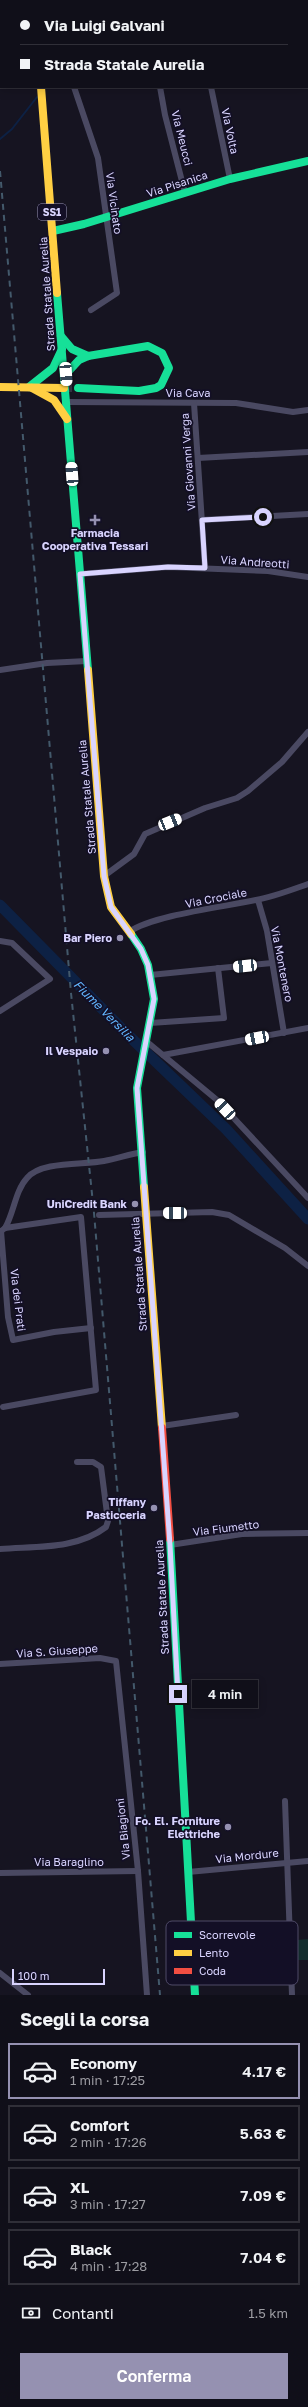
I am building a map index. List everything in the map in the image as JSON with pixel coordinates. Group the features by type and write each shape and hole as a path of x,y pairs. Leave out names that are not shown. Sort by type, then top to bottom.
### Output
{"main road":[{"name":"Strada Statale Aurelia","path":"43,88 62,349 66,374 68,420 104,876 111,907 141,949 150,975 154,999 137,1088 143,1152 146,1214 170,1545 191,1921"},
{"name":"Via Pisanica","path":"53,231 106,218 230,178 308,161"},
{"path":"62,336 71,349 78,354 88,356"},
{"path":"66,374 79,360 88,356 148,346 162,353 169,368 165,379 157,388 141,390 78,388"},
{"path":"29,387 53,368 62,349"},
{"path":"0,387 64,388"},
{"path":"29,387 54,400 68,420"},
{"name":"Strada Statale Aurelia","path":"194,1985 195,1995"}],"street":[{"name":"Via Vicinato","path":"74,88 98,158 117,293 91,310"},
{"name":"Via Meucci","path":"160,88 165,116 185,193"},
{"name":"Via Volta","path":"211,88 230,178"},
{"name":"Via Cava","path":"67,402 236,403 293,412 308,410"},
{"name":"Via Giovanni Verga","path":"194,403 205,568"},
{"path":"198,458 308,452"},
{"path":"202,520 308,514"},
{"name":"Via Andreotti","path":"80,574 168,567 268,571 308,577"},
{"path":"0,670 51,663 87,661"},
{"path":"104,876 134,854 145,834 205,808 237,798 282,762 308,732"},
{"name":"Via Crociale","path":"129,932 137,927 168,918 258,900 308,884"},
{"name":"Via Montenero","path":"258,900 272,963 284,1033"},
{"path":"0,941 12,943 50,979 0,1011"},
{"path":"150,975 272,963"},
{"path":"150,1023 224,1018 218,968"},
{"path":"164,1056 308,1028"},
{"path":"146,1043 217,1100 308,1198"},
{"path":"2,1230 22,1184 34,1172 44,1168 106,1161 125,1154 143,1152"},
{"path":"99,1216 212,1212 229,1215 284,1248 308,1266"},
{"path":"2,1230 81,1218 96,1390 3,1408"},
{"name":"Via dei Prati","path":"2,1230 8,1317 13,1340 54,1332 91,1328"},
{"path":"162,1426 236,1415"},
{"path":"0,1548 58,1546 93,1535 106,1527 108,1521 101,1467 93,1462 77,1462"},
{"name":"Via Fiumetto","path":"170,1545 242,1534 308,1533"},
{"name":"Via S. Giuseppe","path":"0,1664 100,1658 116,1661"},
{"name":"Via Biagioni","path":"116,1661 138,1871 147,1995"},
{"path":"285,1801 290,1921"},
{"name":"Via Mordure","path":"188,1872 288,1861 308,1861"},
{"name":"Via Baraglino","path":"0,1873 138,1871"},
{"path":"0,1973 28,1995"},
{"path":"292,1985 292,1995"}],"green space":[{"path":"308,1939 308,1960 298,1960 298,1940"}],"waterway":[{"path":"0,139 12,129 37,97"},
{"name":"Fiume Versilia","path":"0,905 127,1034 226,1129 308,1219"}],"tunnel":[{"path":"64,388 78,388"}],"railway":[{"path":"0,171 71,993 94,1213 160,1995"}],"traffic: fast":[{"path":"53,231 84,224 230,179 308,161"},
{"path":"57,293 88,670"},
{"path":"61,336 72,349 88,356"},
{"path":"66,374 79,360 88,356 148,346 162,353 169,368 161,385 156,388 139,391 78,388"},
{"path":"29,387 53,368 62,349"},
{"path":"131,934 141,949 148,965 154,999 137,1088 144,1187"},
{"path":"170,1539 191,1921"},
{"path":"194,1985 195,1995"}],"traffic: slow":[{"path":"41,88 57,293"},
{"path":"0,387 64,388"},
{"path":"32,388 54,400 67,419"},
{"path":"88,670 104,876 111,907 131,934"},
{"path":"144,1187 162,1428"}],"traffic: jam":[{"path":"162,1428 170,1539"}],"place":[{"name":"Farmacia Cooperativa Tessari","path":"95,520"},
{"name":"Bar Piero","path":"120,938"},
{"name":"Il Vespaio","path":"106,1051"},
{"name":"UniCredit Bank","path":"135,1204"},
{"name":"Tiffany Pasticceria","path":"154,1508"},
{"name":"Fo. El. Forniture Elettriche","path":"228,1827"}],"route":[{"path":"178,1694 170,1545 146,1214 143,1152 137,1088 154,999 148,965 141,949 111,907 104,876 80,574 168,567 205,568 202,520 263,517"}]}
